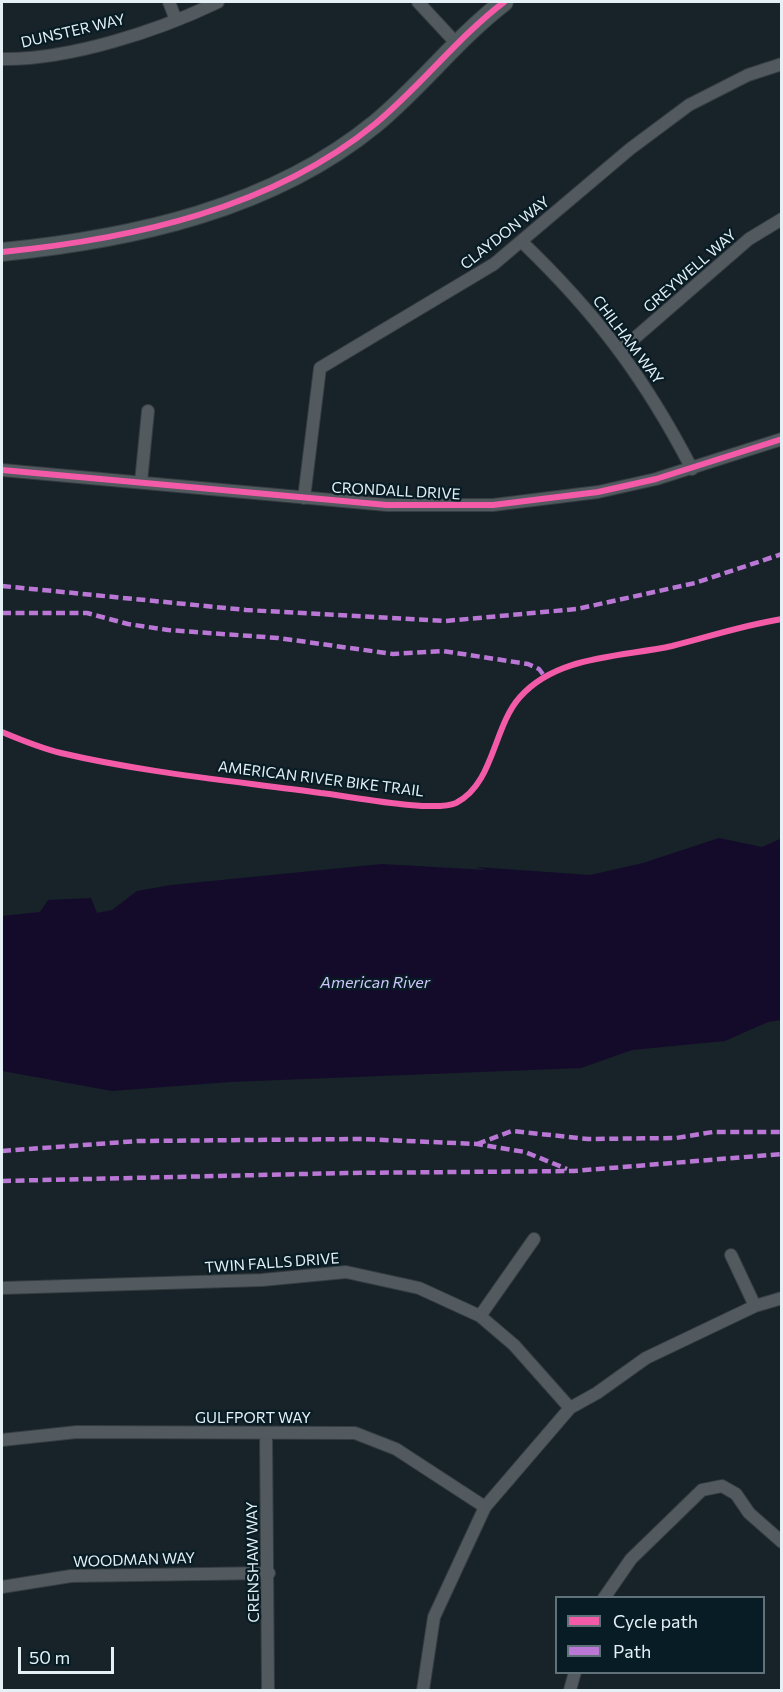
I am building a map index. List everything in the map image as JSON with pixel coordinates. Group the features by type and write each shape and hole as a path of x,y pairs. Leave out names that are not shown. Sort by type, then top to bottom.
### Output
{"street":[{"path":"169,2 176,20"},
{"name":"DUNSTER WAY","path":"2,59 45,55 93,45 176,20 218,2"},
{"path":"418,2 457,44"},
{"path":"2,252 104,240 133,233 201,214 279,184 318,164 370,128 504,2"},
{"name":"CLAYDON WAY","path":"304,498 320,368 468,282 522,242 657,127 712,92 782,64"},
{"name":"GREYWELL WAY","path":"621,350 749,239 782,219"},
{"name":"CHILHAM WAY","path":"522,242 561,279 621,350 668,423 692,469"},
{"path":"141,482 148,411"},
{"name":"CRONDALL DRIVE","path":"2,470 387,505 493,505 598,492 692,469 782,439"},
{"path":"480,1316 534,1239"},
{"path":"731,1255 755,1306"},
{"name":"TWIN FALLS DRIVE","path":"2,1288 262,1280 346,1272 419,1288 480,1316 514,1345 570,1408"},
{"path":"423,1690 434,1617 485,1507 570,1408 597,1393 646,1358 755,1306 782,1298"},
{"name":"GULFPORT WAY","path":"2,1440 77,1432 355,1433 376,1439 485,1507"},
{"name":"CRENSHAW WAY","path":"266,1433 269,1573 268,1690"},
{"path":"605,1596 631,1559 702,1490 722,1486 736,1494 749,1513 782,1542"},
{"name":"WOODMAN WAY","path":"2,1587 71,1576 269,1573"},
{"path":"570,1690 574,1674"}],"water":[{"name":"American River","path":"719,838 762,847 782,838 781,1020 768,1022 725,1041 632,1050 581,1068 230,1082 112,1091 2,1071 2,916 40,912 48,900 91,898 97,913 112,910 137,891 171,885 382,864 487,870 476,867 590,875 643,863"}],"marked path":[{"path":"2,586 246,610 445,621 577,609 695,583 782,554"},
{"path":"2,613 87,613 128,624 168,630 278,638 393,654 443,651 528,664 539,669 545,677"},
{"path":"477,1144 512,1131 588,1139 676,1138 713,1132 782,1132"},
{"path":"2,1151 138,1141 362,1139 477,1144 525,1152 567,1169"},
{"path":"2,1181 346,1173 574,1171 782,1154"}],"cycle path":[{"path":"2,252 51,246 150,228 198,215 246,198 291,178 334,153 375,124 470,31 504,2"},
{"path":"2,470 387,505 493,505 598,492 656,479 782,439"},
{"name":"AMERICAN RIVER BIKE TRAIL","path":"2,732 53,751 125,766 390,803 445,806 456,803 469,794 478,783 511,709 535,683 552,673 591,660 672,646 782,619"}]}
